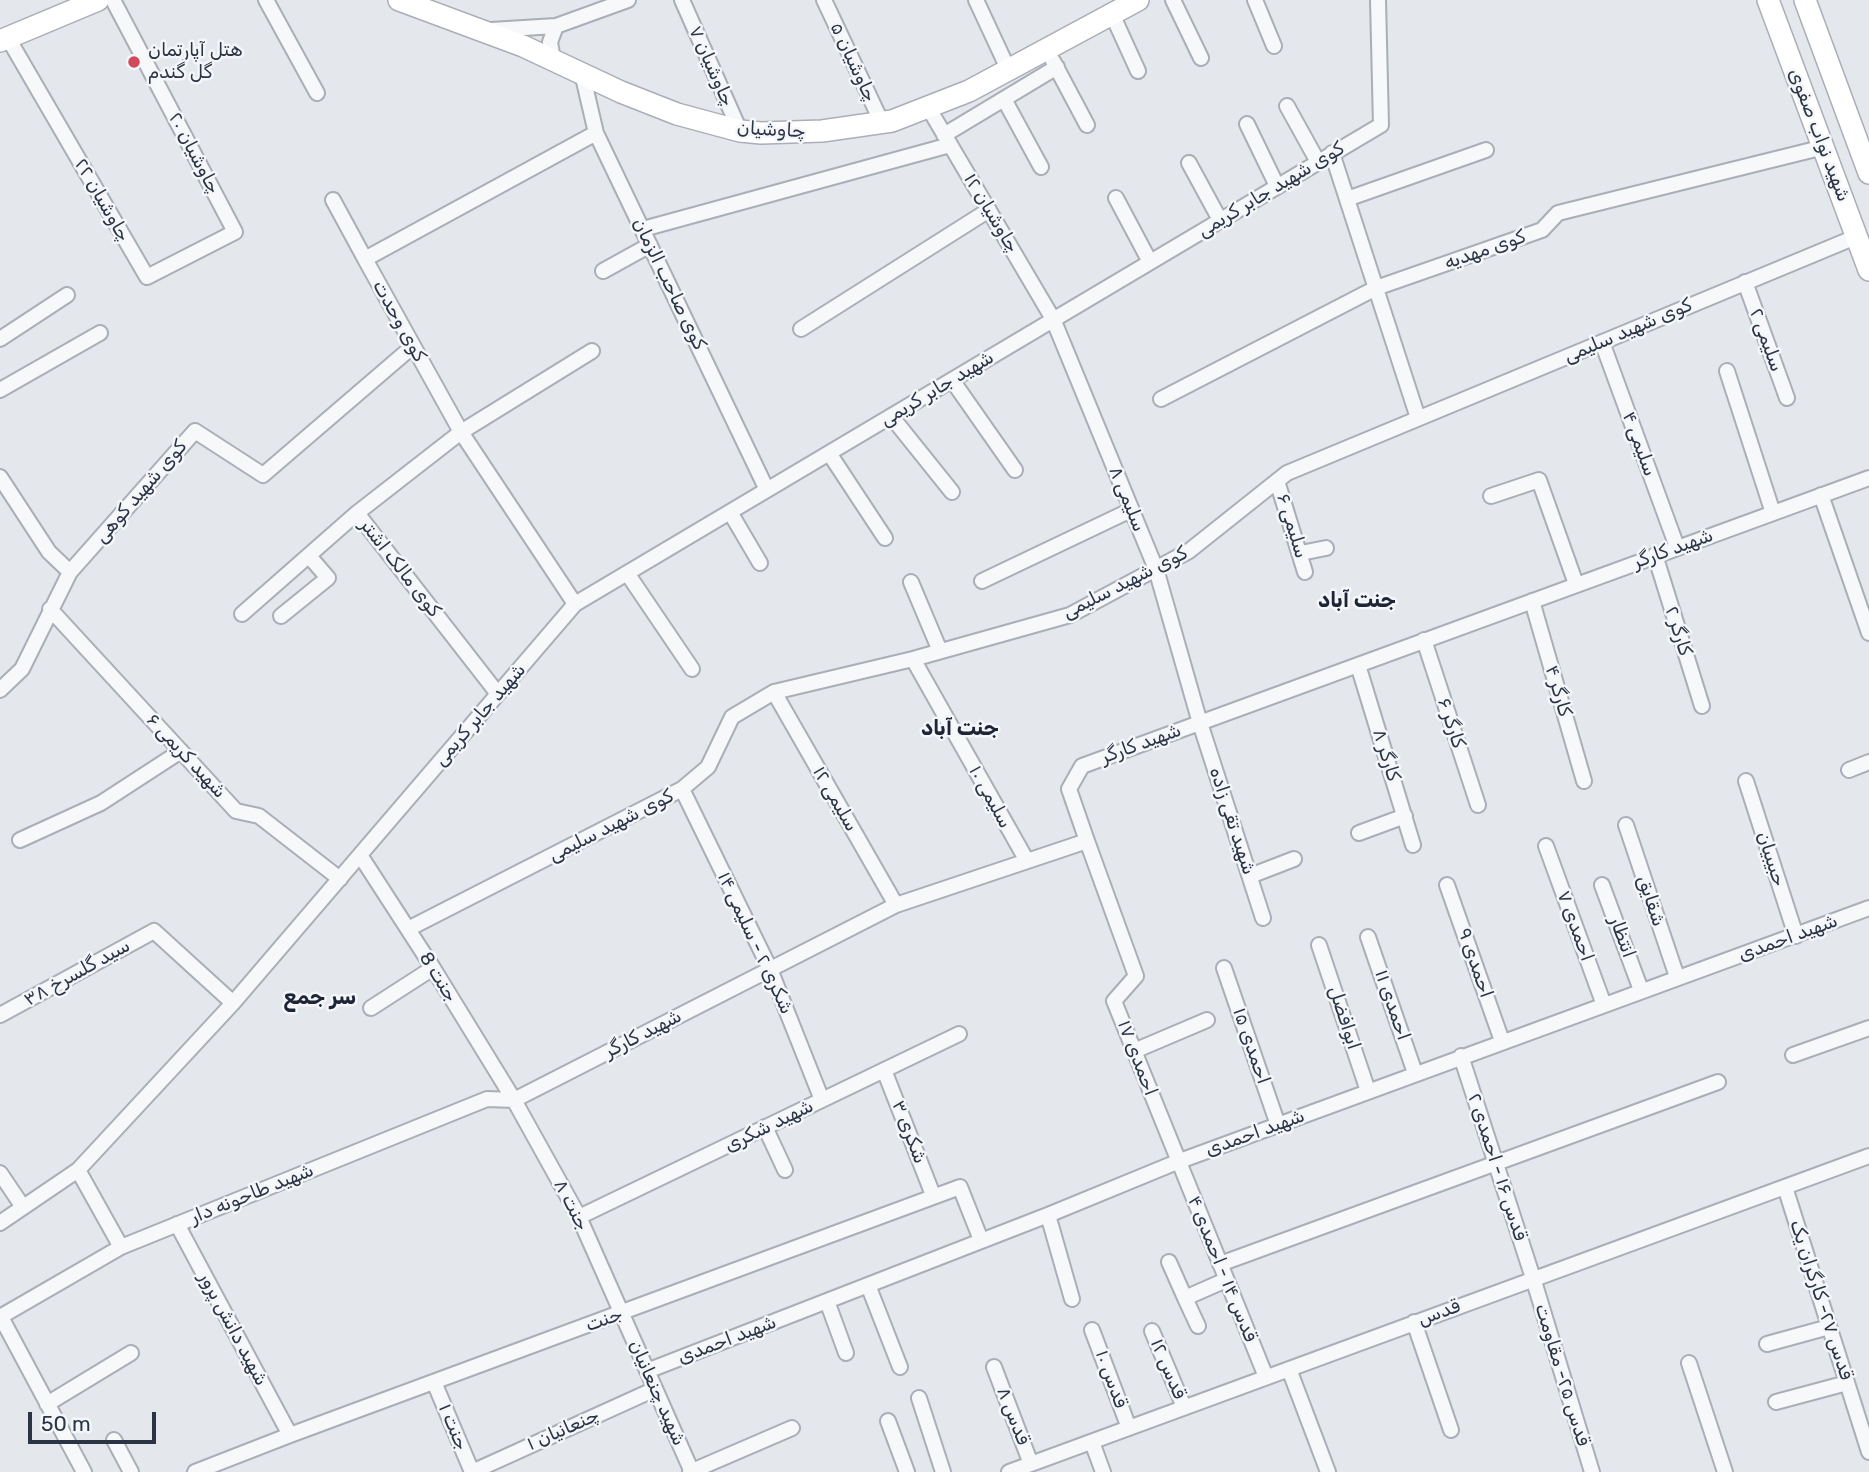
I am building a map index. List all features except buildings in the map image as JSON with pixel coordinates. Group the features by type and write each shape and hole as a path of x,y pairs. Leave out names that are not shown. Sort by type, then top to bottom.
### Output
{"main road":[{"path":"4,40 97,0"},
{"name":"چاوشیان","path":"399,0 553,60 621,92 677,114 761,134 822,131 882,123 928,107 1009,71 1052,59 1112,14 1138,0"},
{"name":"شهید نواب صفوی","path":"1768,0 1869,270"},
{"name":"شهید نواب صفوی","path":"1805,0 1869,173"}],"street":[{"name":"چاوشیان ۲۰","path":"114,0 235,232"},
{"path":"266,0 317,93"},
{"path":"482,31 556,26 628,0"},
{"name":"چاوشیان ۷","path":"682,0 740,131"},
{"name":"چاوشیان ۵","path":"824,0 882,123"},
{"path":"976,0 1009,71"},
{"path":"1173,0 1201,58"},
{"path":"1255,0 1274,46"},
{"name":"کوی شهید جابر کریمی","path":"1053,319 1381,125 1378,0"},
{"path":"1112,14 1138,71"},
{"path":"553,60 550,42 556,26"},
{"name":"چاوشیان ۲۲","path":"4,40 147,277 235,232"},
{"path":"643,229 947,140 1004,99 1052,59 1087,125"},
{"name":"کوی صاحب الزمان","path":"582,73 596,133 767,490"},
{"path":"1004,99 1041,167"},
{"path":"1287,106 1318,162"},
{"name":"چاوشیان ۱۲","path":"928,107 1053,319"},
{"path":"1247,124 1277,186"},
{"name":"کوی وحدت","path":"575,604 461,432 365,259 596,133"},
{"name":"کوی مهدیه","path":"1161,399 1376,288 1542,230 1558,213 1824,147"},
{"path":"1347,199 1486,150"},
{"path":"1332,153 1418,418"},
{"path":"1189,163 1220,220"},
{"path":"1116,198 1150,262"},
{"path":"333,200 365,259"},
{"path":"801,329 989,210"},
{"name":"کوی شهید سلیمی","path":"408,929 682,789 708,767 732,717 774,692 913,659 1070,615 1189,551 1287,473 1858,236"},
{"path":"603,271 650,245"},
{"name":"سلیمی ۲","path":"1745,282 1787,398"},
{"path":"0,340 66,295"},
{"name":"شهید جابر کریمی","path":"0,1223 78,1170 233,1003 575,604 1053,319"},
{"name":"سلیمی ۸","path":"1053,319 1156,569 1200,723"},
{"path":"0,390 100,333"},
{"name":"سلیمی ۴","path":"1602,342 1677,547"},
{"name":"کوی شهید کوهی","path":"0,691 22,669 70,572 195,431 264,475 412,347"},
{"name":"کوی مالک اشتر","path":"498,694 358,513 461,432 592,351"},
{"path":"1727,371 1773,513"},
{"path":"952,380 1015,470"},
{"path":"891,416 952,492"},
{"path":"828,453 885,538"},
{"path":"0,477 49,552 70,572"},
{"name":"شهید کارگر","path":"514,1100 896,905 1087,841 1069,789 1082,766 1869,478"},
{"path":"1491,496 1539,480 1576,584"},
{"name":"سلیمی ۶","path":"1277,481 1305,572"},
{"path":"1821,495 1869,633"},
{"path":"982,581 1131,510"},
{"path":"730,512 760,563"},
{"path":"242,614 358,513"},
{"path":"1301,553 1326,548"},
{"name":"کارگر ۲","path":"1655,555 1702,706"},
{"path":"281,616 328,578 309,556"},
{"path":"627,573 692,669"},
{"path":"911,582 940,651"},
{"name":"کارگر ۴","path":"1532,601 1584,780"},
{"name":"شهید کریمی ۶","path":"50,609 236,811 259,816 340,879"},
{"name":"کارگر ۶","path":"1424,640 1478,805"},
{"name":"سلیمی ۱۰","path":"913,659 1027,861"},
{"name":"کارگر ۸","path":"1358,665 1413,845"},
{"name":"سلیمی ۱۲","path":"774,692 896,905"},
{"name":"شهید تقی زاده","path":"1200,723 1263,918"},
{"path":"20,840 101,803 181,751"},
{"path":"1849,770 1869,762"},
{"name":"حبیبیان","path":"1746,781 1796,936"},
{"name":"شکری ۲ - سلیمی ۱۴","path":"682,789 770,969 822,1100"},
{"path":"1359,834 1405,816"},
{"name":"شقایق","path":"1626,825 1676,977"},
{"name":"احمدی ۱۷","path":"1087,841 1136,976 1114,1001 1177,1162"},
{"name":"احمدی ۷","path":"1546,846 1604,1005"},
{"name":"جنت 8","path":"360,855 514,1100"},
{"path":"1250,876 1294,859"},
{"name":"احمدی ۹","path":"1447,885 1502,1041"},
{"name":"انتظار","path":"1602,885 1641,990"},
{"name":"شهید احمدی","path":"647,1371 1177,1162 1869,908"},
{"name":"سید گلسرخ ۳۸","path":"0,1015 154,931 233,1003"},
{"name":"احمدی ۱۱","path":"1368,937 1415,1073"},
{"name":"ابوافضل","path":"1319,944 1368,1091"},
{"path":"370,1008 433,968"},
{"name":"احمدی ۱۵","path":"1224,968 1278,1125"},
{"path":"1134,1051 1207,1020"},
{"path":"1793,1055 1869,1028"},
{"name":"شهید شکری","path":"579,1217 959,1034"},
{"name":"قدس ۱۶ - احمدی ۲","path":"1461,1056 1533,1278"},
{"name":"شکری ۳","path":"884,1070 933,1195"},
{"path":"1220,1264 1718,1082"},
{"name":"شهيد طاحونه دار","path":"0,1317 121,1247 487,1099 514,1100"},
{"name":"جنت ۸","path":"514,1100 579,1217 621,1313"},
{"path":"765,1127 785,1170"},
{"name":"قدس","path":"1009,1472 1869,1156"},
{"name":"قدس ۱۴ - احمدی ۴","path":"1177,1162 1266,1377"},
{"path":"78,1170 121,1247"},
{"path":"0,1173 23,1207"},
{"name":"جنت","path":"195,1472 960,1187 981,1240"},
{"name":"قدس ۲۷- کارگران یک","path":"1785,1187 1869,1452"},
{"path":"1048,1214 1072,1298"},
{"name":"شهید دانش پرور","path":"177,1224 290,1435"},
{"path":"1169,1262 1198,1326"},
{"name":"قدس ۲۵- مقاومت","path":"1533,1278 1592,1472"},
{"path":"1185,1298 1226,1280"},
{"path":"868,1285 900,1367"},
{"path":"827,1301 846,1353"},
{"name":"شهید چنعانیان","path":"621,1313 691,1472"},
{"path":"0,1317 84,1472"},
{"path":"1414,1322 1451,1430"},
{"path":"1766,1344 1829,1327"},
{"name":"قدس ۱۰","path":"1093,1330 1129,1428"},
{"name":"قدس ۱۲","path":"1152,1331 1184,1407"},
{"path":"47,1404 131,1353"},
{"path":"1689,1363 1725,1472"},
{"name":"قدس ۸","path":"994,1367 1031,1464"},
{"path":"1289,1369 1328,1472"},
{"name":"جنت ۱","path":"434,1382 472,1472"},
{"path":"1776,1402 1847,1383"},
{"name":"چنعانیان ۱","path":"472,1472 655,1389"},
{"path":"919,1398 943,1472"},
{"path":"888,1421 907,1472"},
{"path":"691,1472 792,1428"},
{"path":"114,1440 131,1472"},
{"path":"1091,1441 1103,1472"}],"place":[{"name":"هتل آپارتمان گل گندم","path":"134,62"}],"district":[{"name":"جنت آباد","path":"1357,601"},
{"name":"جنت آباد","path":"960,729"},
{"name":"سر جمع","path":"320,998"}]}
